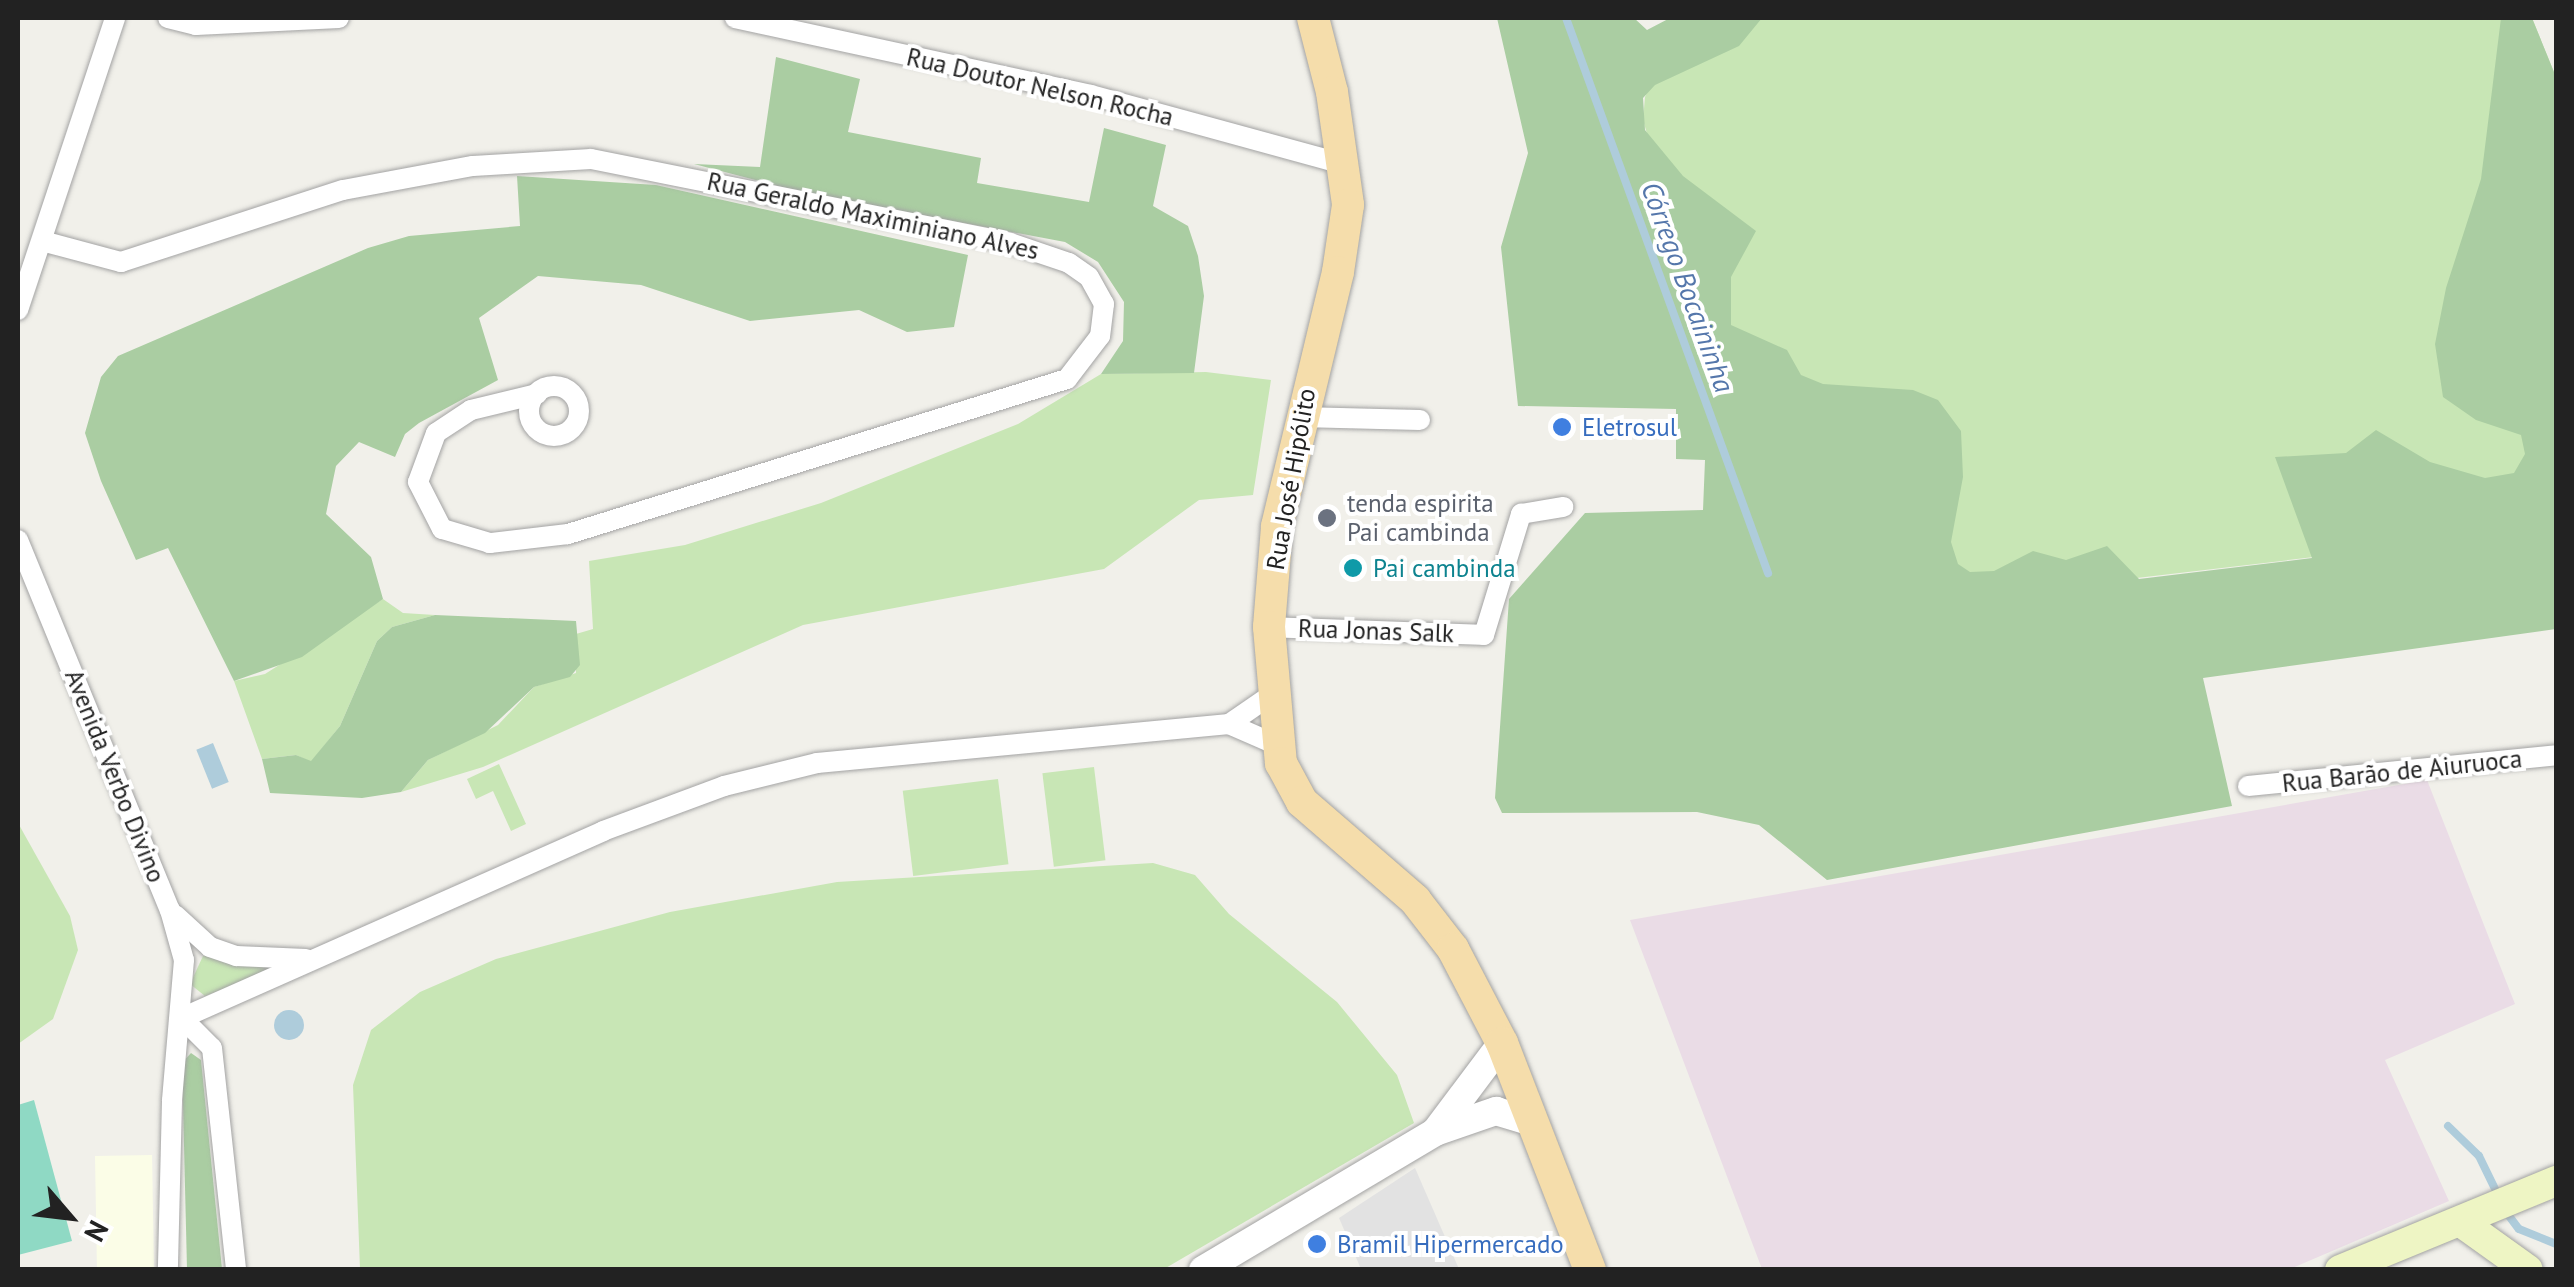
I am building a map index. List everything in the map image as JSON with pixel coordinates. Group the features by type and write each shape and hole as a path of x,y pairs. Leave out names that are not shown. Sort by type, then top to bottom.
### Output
{"main road":[{"name":"Rua José Hipólito","path":"1312,18 1344,164 1346,230 1277,526 1268,627 1278,745 1302,802 1402,888 1444,935 1502,1043 1590,1270"},
{"path":"2340,1270 2543,1187"},
{"path":"2471,1218 2528,1270"}],"street":[{"path":"18,310 115,18"},
{"path":"168,18 196,25 339,18"},
{"name":"Rua Doutor Nelson Rocha","path":"735,18 1091,95 1344,164"},
{"name":"Rua Geraldo Maximiniano Alves","path":"42,241 121,262 342,190 473,166 591,159 1010,243 1069,264 1089,278 1104,304 1100,336 1067,379 568,534 490,543 442,529 418,482 436,433 471,410 537,394"},
{"path":"1300,417 1420,420"},
{"name":"Rua Jonas Salk","path":"1268,627 1484,635 1521,514 1563,507"},
{"name":"Avenida Verbo Divino","path":"18,540 170,910 186,977 172,1101 168,1270"},
{"path":"1229,724 1271,695"},
{"path":"236,1270 212,1048 182,1018 603,830 724,786 817,763 1229,724 1278,745"},
{"name":"Rua Barão de Aiuruoca","path":"2248,786 2556,755"},
{"path":"170,910 210,947 236,956 318,959"},
{"path":"1435,1132 1502,1043"},
{"path":"1202,1270 1435,1132 1496,1110 1533,1122"}],"shaded area":[{"path":"2427,780 2515,1004 2385,1060 2449,1201 2290,1269 1762,1269 1630,920"},
{"path":"152,1155 154,1269 97,1270 95,1156"},
{"path":"1415,1168 1459,1269 1361,1269 1339,1218"}],"green space":[{"path":"1497,18 1634,18 1647,30 1670,18 1762,18 1739,46 1655,85 1643,98 1645,130 1683,176 1756,231 1731,277 1731,325 1787,350 1801,375 1823,384 1913,390 1938,400 1961,431 1963,477 1951,542 1958,564 1970,572 1994,571 2033,551 2066,560 2107,546 2139,579 2312,558 2275,457 2346,453 2376,430 2430,462 2485,478 2514,473 2525,454 2521,435 2476,420 2443,397 2435,344 2446,288 2481,179 2501,18 2532,18 2556,77 2556,629 2203,678 2232,806 1827,880 1759,825 1697,812 1502,813 1495,798 1509,599 1585,513 1703,510 1705,460 1676,459 1676,409 1518,406 1501,247 1528,153"},
{"path":"1680,18 2532,18 2556,77 2556,629 2357,552 2077,585 1839,560 1658,171 1643,120 1645,97"},
{"path":"776,57 860,79 848,132 981,158 977,183 1089,202 1104,128 1166,145 1153,206 1188,226 1198,256 1204,296 1194,373 1101,374 1123,341 1124,302 1098,262 1065,242 805,193 694,164 760,167"},
{"path":"517,176 656,185 968,255 954,327 907,332 859,310 750,321 641,285 538,276 479,318 498,380 419,423 405,434 395,457 359,442 336,466 326,514 371,557 383,599 302,657 234,681 168,548 136,560 101,481 85,433 101,377 118,356 368,248 409,236 520,226"},
{"path":"1206,372 1271,380 1253,495 1199,500 1104,569 803,625 483,767 401,792 428,760 498,725 534,687 576,673 576,634 593,629 589,561 685,545 821,503 1018,424 1101,374"},
{"path":"383,599 403,613 435,615 392,627 377,641 340,726 311,762 296,755 262,759 234,681 265,674"},
{"path":"435,615 576,621 580,665 570,677 534,687 485,733 428,760 401,792 362,798 270,793 262,759 296,755 311,761 340,726 377,641 392,627"},
{"path":"499,764 526,824 511,831 493,791 476,799 467,779"},
{"path":"1094,767 1105,860 1054,867 1042,773"},
{"path":"998,779 1008,864 913,876 903,791"},
{"path":"18,823 70,916 78,950 53,1019 18,1044"},
{"path":"1153,863 1195,875 1229,914 1337,1002 1397,1075 1414,1123 1164,1269 360,1269 353,1085 371,1030 420,992 496,959 670,912 837,882"},
{"path":"203,956 298,962 205,996 190,984"},
{"path":"191,1053 201,1060 222,1269 187,1269 182,1063"},
{"path":"34,1100 72,1241 18,1255 18,1105"}],"water":[{"path":"213,743 229,782 212,789 196,750"},
{"path":"289,1010 299,1015 304,1025 299,1035 289,1040 279,1035 274,1025 279,1015"}],"waterway":[{"name":"Córrego Bocaininha","path":"1566,18 1768,573"},
{"path":"2448,1126 2479,1156 2500,1199"},
{"path":"2506,1212 2519,1229 2556,1244"}],"place":[{"name":"Eletrosul","path":"1562,427"},
{"name":"tenda espirita Pai cambinda","path":"1327,518"},
{"name":"Pai cambinda","path":"1353,568"},
{"name":"Bramil Hipermercado","path":"1317,1244"}]}
